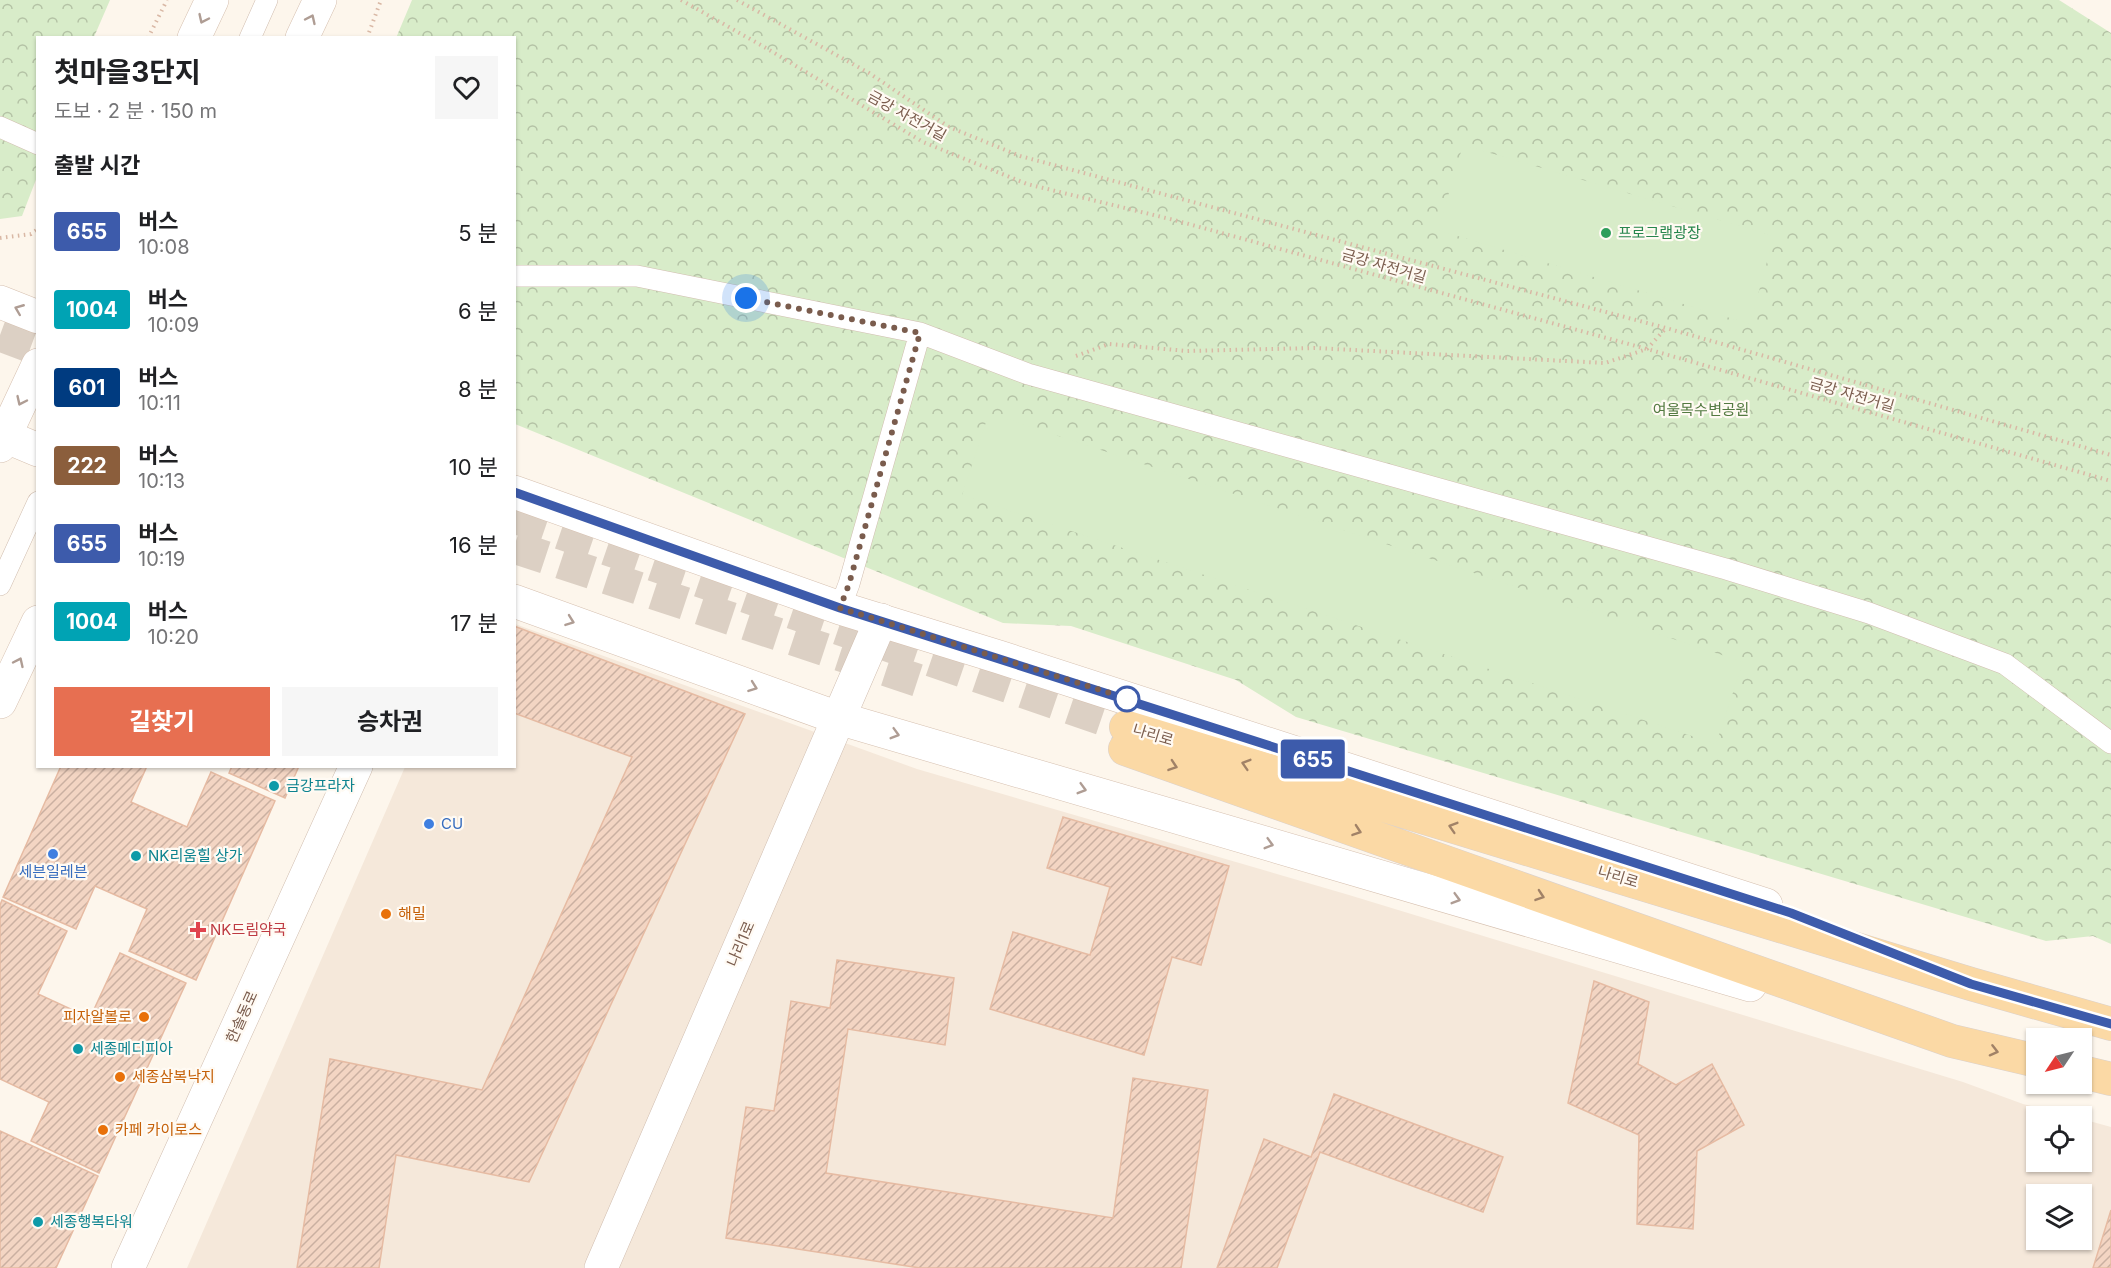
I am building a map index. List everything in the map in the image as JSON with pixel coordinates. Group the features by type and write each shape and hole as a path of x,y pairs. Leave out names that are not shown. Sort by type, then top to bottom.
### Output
{"main road":[{"name":"나리로","path":"2026,1058 1952,1041 1122,736 2111,1024"},
{"path":"2092,1074 2111,1079"}],"street":[{"path":"195,36 212,0"},
{"path":"303,36 320,0"},
{"path":"0,302 36,316"},
{"path":"36,369 2,439 36,449"},
{"path":"516,493 840,608 1791,913 1971,984"},
{"path":"516,602 838,718 1762,988 1952,1041"},
{"name":"나리1로","path":"601,1268 881,620"},
{"path":"0,702 36,626"},
{"name":"한솔동로","path":"128,1268 355,768"}],"lane":[{"path":"251,36 267,0"},
{"path":"0,127 36,143"},
{"path":"516,276 637,276 920,333 1028,374 1715,565 1869,613 2005,664 2111,743"},
{"path":"840,608 849,584 920,333"},
{"path":"0,585 36,506"}],"path":[{"path":"149,36 167,0"},
{"path":"368,36 381,0"},
{"name":"금강 자전거길","path":"681,0 922,142 1027,184 1174,220 1647,349 2111,482"},
{"path":"737,0 869,73 949,127 1020,156 1666,328 2111,455"},
{"path":"0,238 31,234 36,230"},
{"path":"1028,374 1109,344 1187,351 1315,348 1605,363 1647,349 1666,328"}],"shaded area":[{"path":"516,624 917,769 1349,895 1963,1082 2031,1106 2026,1106 2026,1172 2092,1172 2092,1122 2111,1127 2111,1268 187,1268 405,768 516,768"}],"green space":[{"path":"0,0 110,0 94,36 36,36 36,180 22,216 0,219"},
{"name":"여울목수변공원","path":"412,0 2059,0 2111,33 2111,944 2093,936 2046,941 1296,717 1236,680 1071,626 1003,623 516,424 516,36 397,36"},
{"name":"프로그램광장","path":"1463,145 1774,236 1750,324 1438,230"},
{"path":"989,413 1743,662 1716,744 962,495"}],"building":[{"path":"516,627 745,714 529,1182 396,1155 379,1268 297,1268 330,1059 482,1090 632,757 516,714"},
{"name":"NK리움힐 상가","path":"60,768 146,768 131,802 187,827 211,772 275,801 196,980 129,951 147,909 95,886 76,929 3,897"},
{"name":"금강프라자","path":"231,768 298,768 285,798 229,773"},
{"path":"1063,817 1229,866 1201,965 1172,957 1144,1055 990,1009 1013,932 1090,955 1110,887 1047,868"},
{"name":"세종메디피아","path":"2,900 67,931 38,994 90,1018 120,953 186,983 99,1173 31,1141 49,1102 0,1079 0,905"},
{"path":"837,960 954,978 945,1045 848,1029 826,1173 1113,1218 1133,1078 1208,1090 1181,1268 920,1268 726,1238 746,1107 774,1111 791,1001 830,1008"},
{"path":"1594,981 1649,1002 1638,1064 1676,1085 1712,1064 1744,1125 1697,1151 1693,1229 1637,1224 1639,1135 1568,1103"},
{"path":"1334,1094 1503,1157 1483,1212 1320,1152 1277,1268 1217,1268 1264,1139 1311,1157"},
{"name":"세종행복타워","path":"0,1131 98,1176 56,1268 0,1268"},
{"path":"2111,1210 2111,1268 2093,1268"}],"tunnel":[{"path":"0,335 36,348"},
{"path":"516,518 1126,727"},
{"path":"516,548 926,683"}],"bus line":[{"name":"655","path":"516,493 840,608 1022,664 1791,913 1971,984 2111,1024"}],"place":[{"name":"프로그램광장","path":"1606,233"},
{"name":"금강프라자","path":"274,786"},
{"name":"CU","path":"429,824"},
{"name":"세븐일레븐","path":"53,854"},
{"name":"NK리움힐 상가","path":"136,856"},
{"name":"해밀","path":"386,914"},
{"name":"NK드림약국","path":"198,930"},
{"name":"피자알볼로","path":"144,1017"},
{"name":"세종메디피아","path":"78,1049"},
{"name":"세종삼복낙지","path":"120,1077"},
{"name":"카페 카이로스","path":"103,1130"},
{"name":"세종행복타워","path":"38,1222"}],"route":[{"path":"746,298 920,333 849,584 840,608 1135,701 1127,699"}]}
